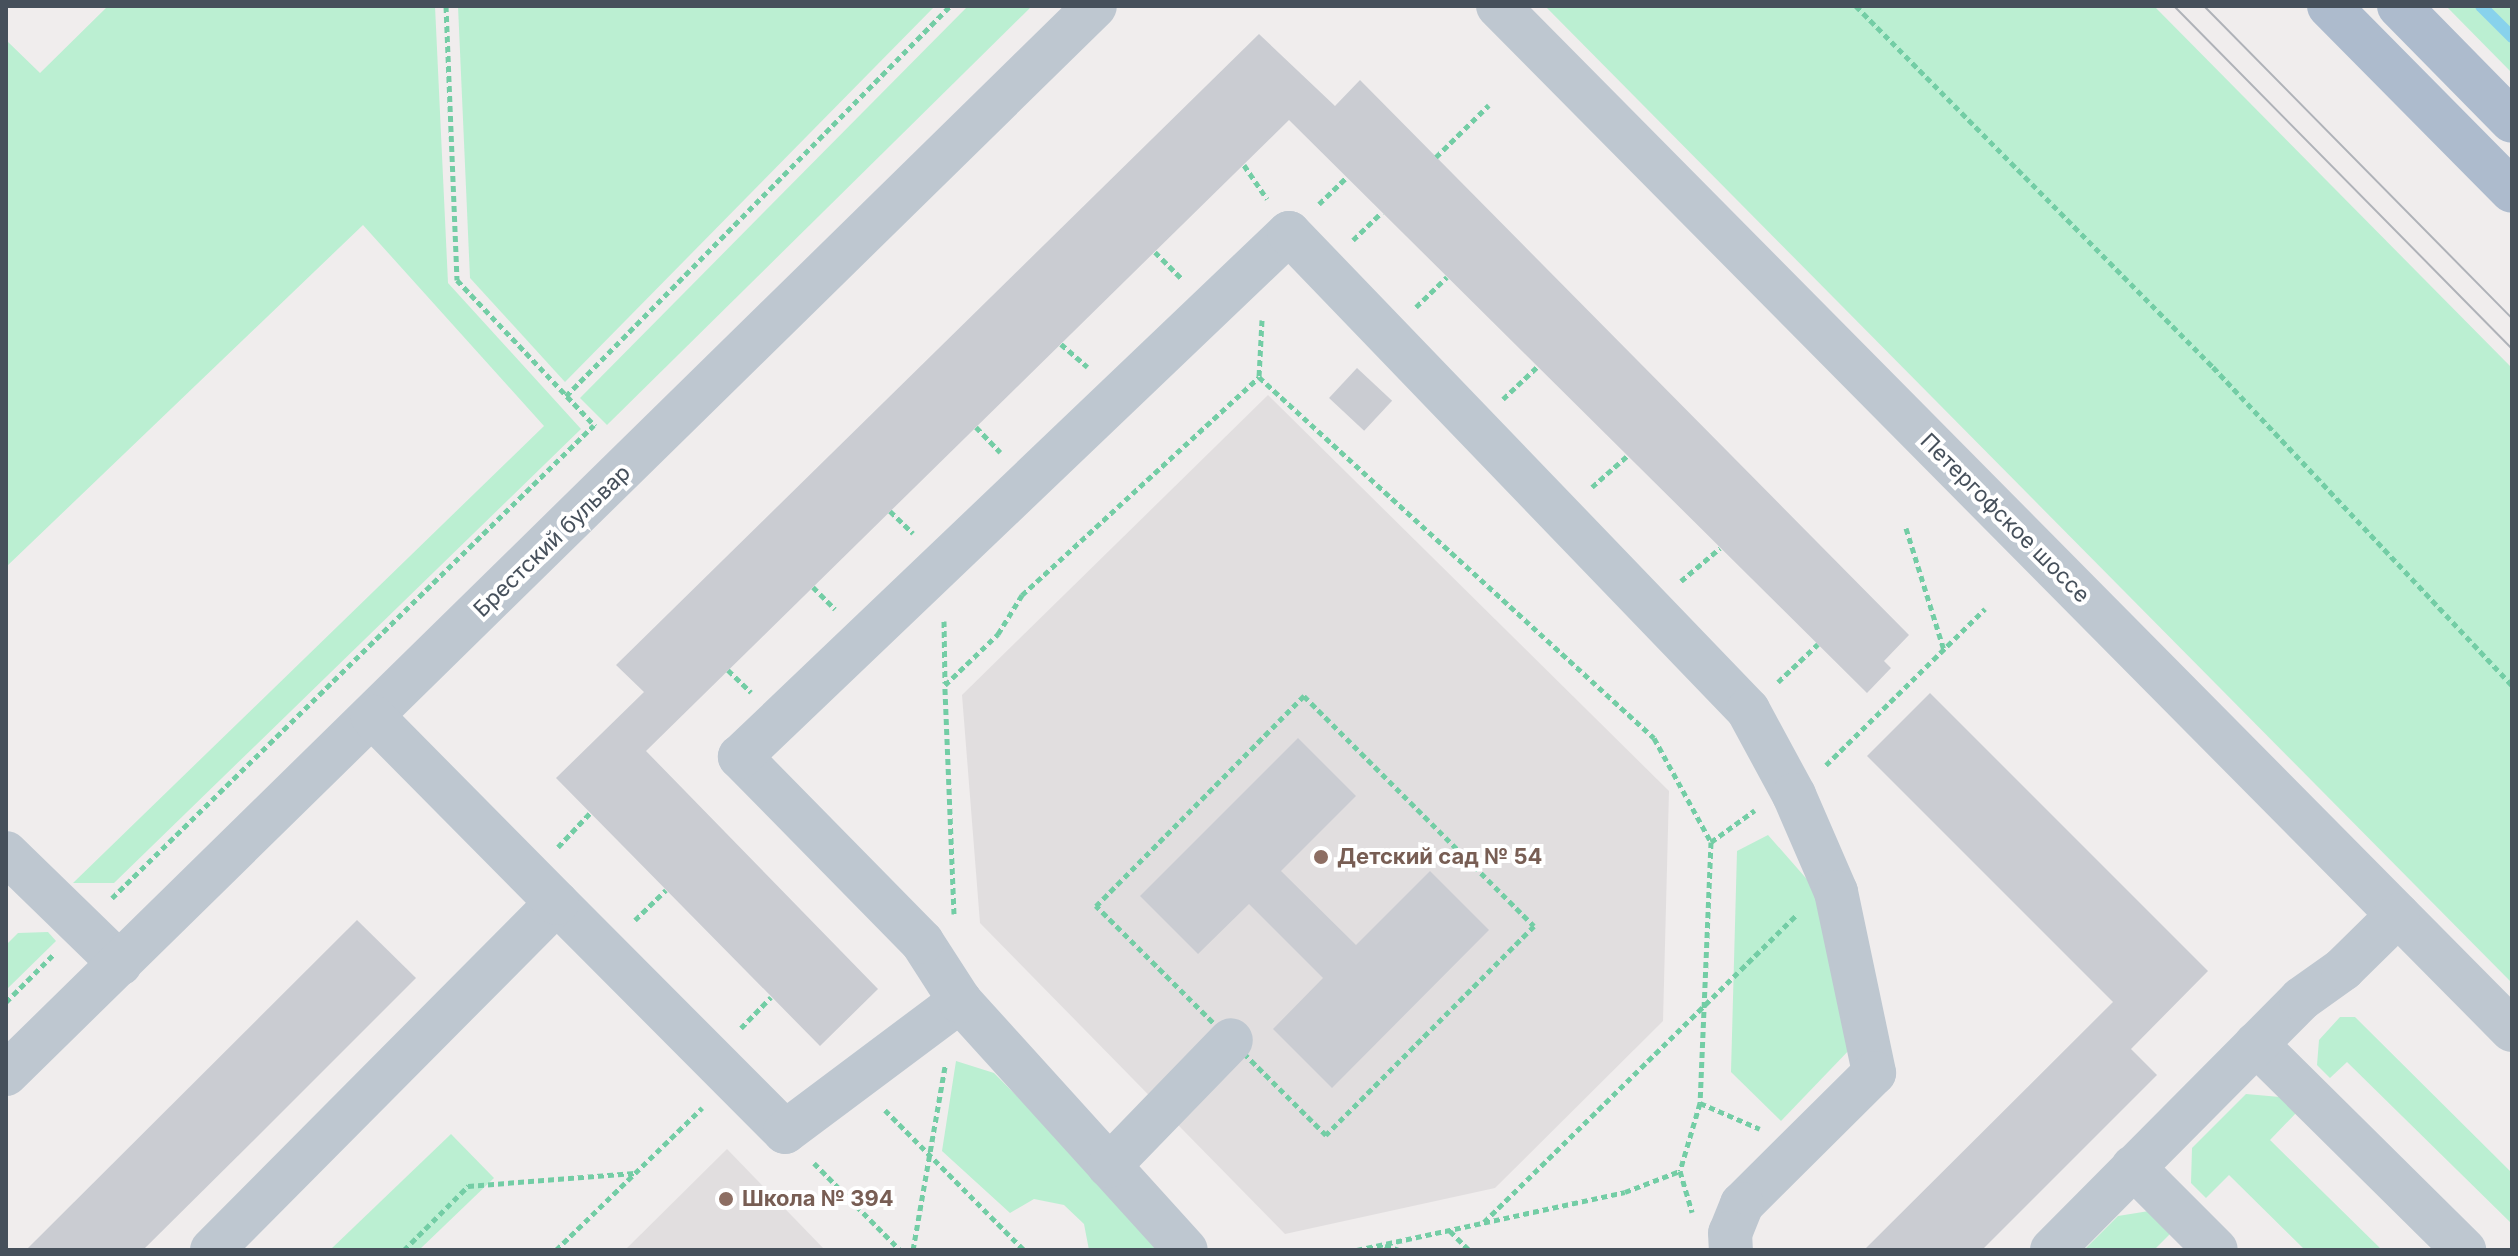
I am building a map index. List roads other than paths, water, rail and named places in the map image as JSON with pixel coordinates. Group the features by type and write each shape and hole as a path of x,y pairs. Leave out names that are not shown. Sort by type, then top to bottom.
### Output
{"main road":[{"path":"2329,6 2512,191"},
{"path":"2399,6 2512,121"}],"street":[{"name":"Брестский бульвар","path":"6,1074 1095,6"},
{"name":"Петергофское шоссе","path":"1498,6 2512,1030"},
{"path":"1186,1250 960,1001 922,942 740,757 1289,233 1748,710 1794,795 1836,892 1874,1073 1742,1204 1730,1233 1731,1250"},
{"path":"373,717 785,1132 960,1001"},
{"path":"6,853 120,964"},
{"path":"212,1250 557,903"},
{"path":"2052,1250 2256,1044 2398,915"},
{"path":"1109,1166 1231,1040"},
{"path":"2256,1044 2464,1250"},
{"path":"2133,1167 2216,1250"}],"waterway":[{"path":"2481,6 2512,37"}],"tram line":[{"path":"2174,6 2512,349"},
{"path":"2204,6 2512,318"}],"place":[{"name":"Детский сад № 54","path":"1321,857"},
{"name":"Школа № 394","path":"726,1199"}]}
